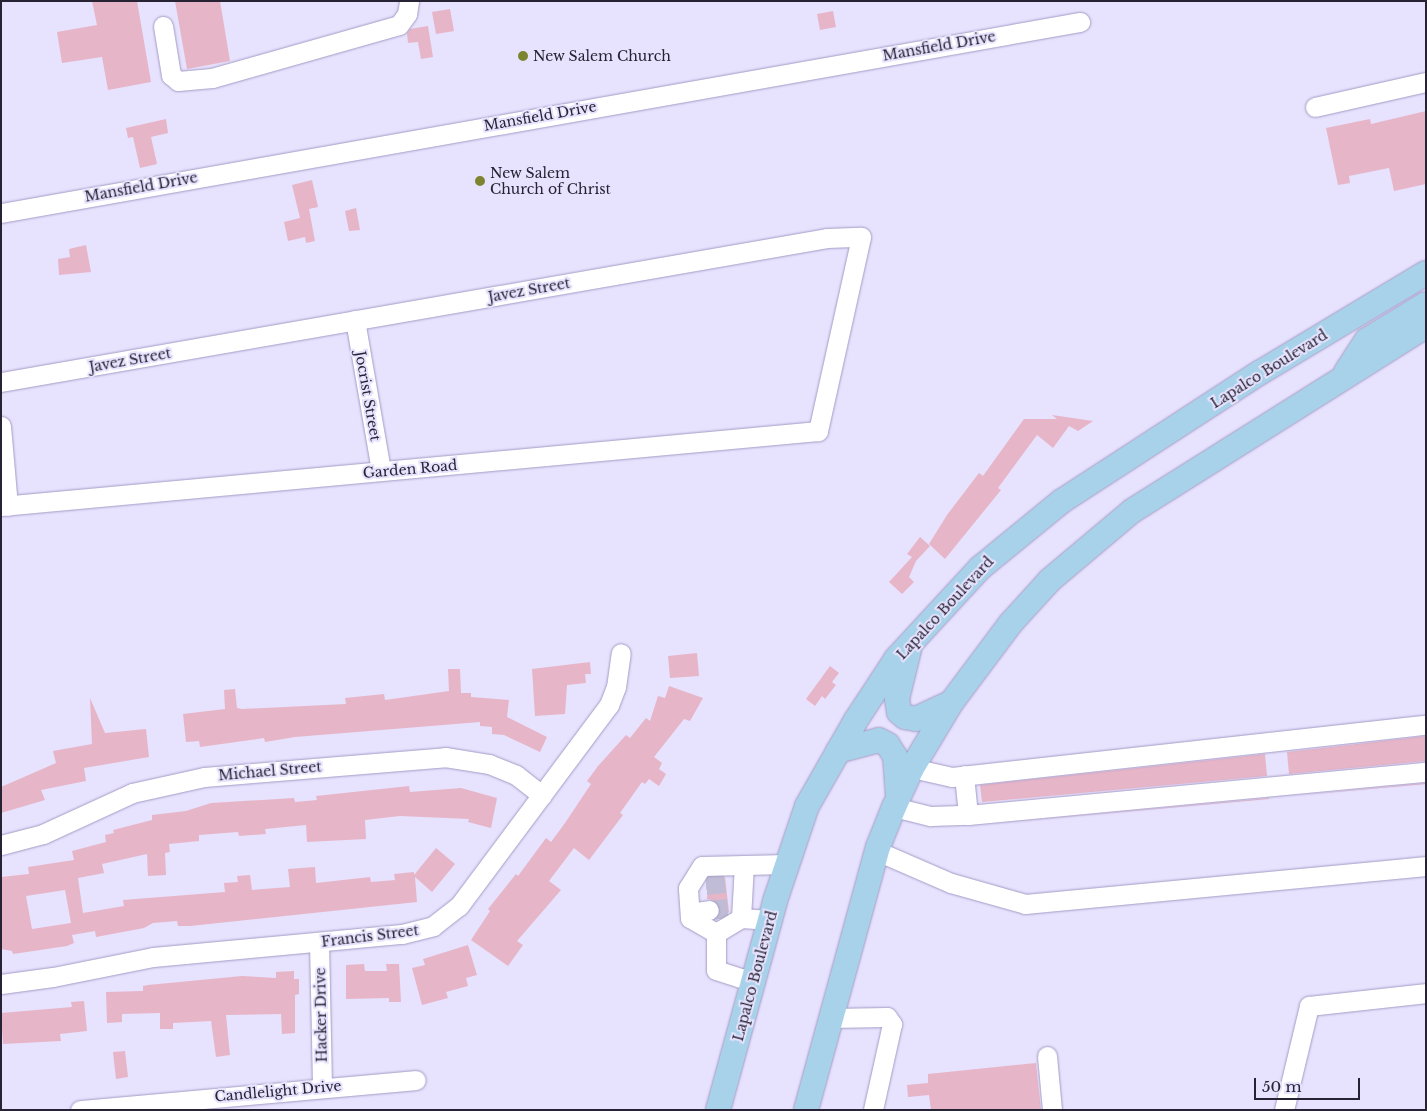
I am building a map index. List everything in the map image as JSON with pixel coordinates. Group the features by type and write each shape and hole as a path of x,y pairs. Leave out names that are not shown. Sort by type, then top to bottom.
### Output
{"main road":[{"name":"Lapalco Boulevard","path":"718,1110 770,920 807,806 838,751 896,659 980,568 1062,500 1261,372 1424,278"},
{"path":"1341,380 1367,340 1426,304"},
{"path":"806,1110 876,851 896,802 912,768 951,703 1010,624 1050,580 1132,511 1426,326"},
{"path":"910,643 897,699 899,712 905,717 916,719 951,703"},
{"path":"838,751 879,740 888,745 895,756 896,802"}],"street":[{"path":"163,26 171,75 178,81 212,78 400,25 407,14 409,1"},
{"name":"Mansfield Drive","path":"1,213 1080,22"},
{"path":"1315,107 1426,82"},
{"name":"Javez Street","path":"1,382 828,238 861,237 818,431"},
{"name":"Jocrist Street","path":"355,320 381,471"},
{"path":"1,426 5,506"},
{"name":"Garden Road","path":"5,506 818,431"},
{"name":"Francis Street","path":"1,984 33,981 153,957 418,931 446,918 542,795 608,705 616,687 621,653"},
{"path":"912,768 943,776 964,775 1426,725"},
{"name":"Michael Street","path":"1,845 43,834 132,793 204,777 445,757 489,764 516,776 542,795"},
{"path":"896,802 932,816 968,815 1426,772"},
{"path":"964,775 968,815"},
{"path":"876,851 951,882 1025,904 1426,866"},
{"path":"716,933 690,918 702,866 738,876 787,864"},
{"path":"738,876 737,911 716,933 716,970 753,982"},
{"path":"690,912 709,910"},
{"path":"737,911 770,920"},
{"name":"Hacker Drive","path":"319,942 322,1088"},
{"path":"1284,1110 1309,1006 1426,993"},
{"path":"830,1018 887,1017 892,1024 873,1110"},
{"path":"1047,1056 1052,1110"},
{"name":"Candlelight Drive","path":"80,1110 416,1080"}],"building":[{"path":"92,1 137,1 151,82 108,90 102,57 62,63 57,32 97,25"},
{"path":"175,1 220,1 230,61 187,69"},
{"path":"450,9 454,31 436,34 432,12"},
{"path":"833,11 836,27 820,30 817,14"},
{"path":"428,26 433,57 421,59 418,42 408,43 407,33 410,29"},
{"path":"1426,111 1426,184 1394,191 1389,168 1349,176 1350,183 1338,185 1326,128 1370,119 1371,124"},
{"path":"166,119 168,133 151,137 157,164 140,168 133,137 128,138 126,128"},
{"path":"312,180 318,207 309,209 315,241 306,243 305,237 288,241 284,222 300,218 292,185"},
{"path":"356,208 360,230 349,231 345,211"},
{"path":"86,245 91,272 59,275 58,259 70,257 69,249"},
{"path":"1052,415 1093,421 1078,431 1069,426 1053,448 1037,435 998,488 1001,490 945,559 929,544 947,515 979,473 983,476 1024,419 1057,419"},
{"path":"920,537 930,546 916,561 909,577 914,582 902,594 889,582 912,557 907,554"},
{"path":"697,653 699,676 670,678 668,656"},
{"path":"590,662 591,674 585,674 586,683 567,685 565,714 535,716 532,669"},
{"path":"830,666 839,673 832,682 836,685 825,699 822,696 815,706 806,699"},
{"path":"448,669 460,669 461,693 471,693 471,697 509,700 507,717 547,737 540,752 504,735 492,734 492,727 480,726 480,722 295,737 265,742 264,738 200,747 199,741 186,742 183,714 225,709 224,690 235,689 237,708 242,709 346,704 345,698 384,694 385,700 449,691"},
{"path":"669,686 703,698 690,721 684,719 654,757 662,763 659,769 666,774 659,786 649,779 645,784 642,782 620,813 623,815 589,860 574,848 549,881 561,890 517,941 523,945 508,966 471,940 490,911 488,909 516,874 518,876 546,838 551,842 591,784 587,781 598,766 626,735 630,738 646,718 650,721 658,696 665,698"},
{"path":"90,698 105,733 146,729 149,757 84,768 86,781 41,790 45,800 1,813 1,787 56,763 53,751 92,744"},
{"path":"1426,736 1426,761 1289,774 1287,752"},
{"path":"1265,754 1267,776 982,802 980,785"},
{"path":"1426,783 1426,784 1291,796"},
{"path":"409,786 410,792 461,788 497,798 491,828 468,822 469,819 400,816 365,820 366,839 307,842 306,825 265,829 266,834 239,836 238,832 199,835 199,841 169,844 170,852 165,853 166,875 148,876 147,854 102,864 104,873 78,878 83,913 124,906 123,900 225,892 224,883 238,882 237,876 250,875 252,890 290,887 288,869 315,867 316,883 370,877 371,882 395,880 394,874 414,872 414,875 436,848 455,864 432,892 415,877 417,902 190,926 178,926 177,921 153,923 144,928 96,937 95,931 72,935 74,943 67,946 13,954 12,951 1,949 1,877 29,874 28,867 74,860 72,851 106,842 105,835 114,833 113,830 152,820 152,815 186,811 211,803 294,798 295,802 317,800 316,796","holes":["65,890 71,923 32,929 26,896"]},
{"path":"1269,798 1269,799 988,824"},
{"path":"708,877 725,877 729,912 716,920 720,908 713,900 707,899"},
{"path":"468,945 477,975 466,978 468,986 446,992 448,998 422,1005 412,968 425,965 423,959"},
{"path":"364,964 365,971 387,971 386,964 399,964 401,1002 389,1002 389,998 346,999 346,965"},
{"path":"294,971 294,979 299,979 299,994 295,995 295,1033 282,1034 281,1014 226,1015 230,1055 216,1057 211,1021 173,1023 173,1029 160,1029 160,1013 122,1014 122,1022 107,1023 106,992 143,991 143,986 148,985 242,976 276,978 276,972"},
{"path":"84,1001 87,1031 60,1034 61,1041 3,1044 1,1013 72,1007 71,1002"},
{"path":"125,1051 128,1077 116,1079 113,1052"},
{"path":"1036,1063 1041,1110 931,1110 929,1095 908,1097 907,1085 928,1083 928,1074"}],"tunnel":[{"path":"706,885 726,883"},
{"path":"709,910 728,908"}],"place":[{"name":"New Salem Church","path":"523,56"},
{"name":"New Salem Church of Christ","path":"480,181"}]}
